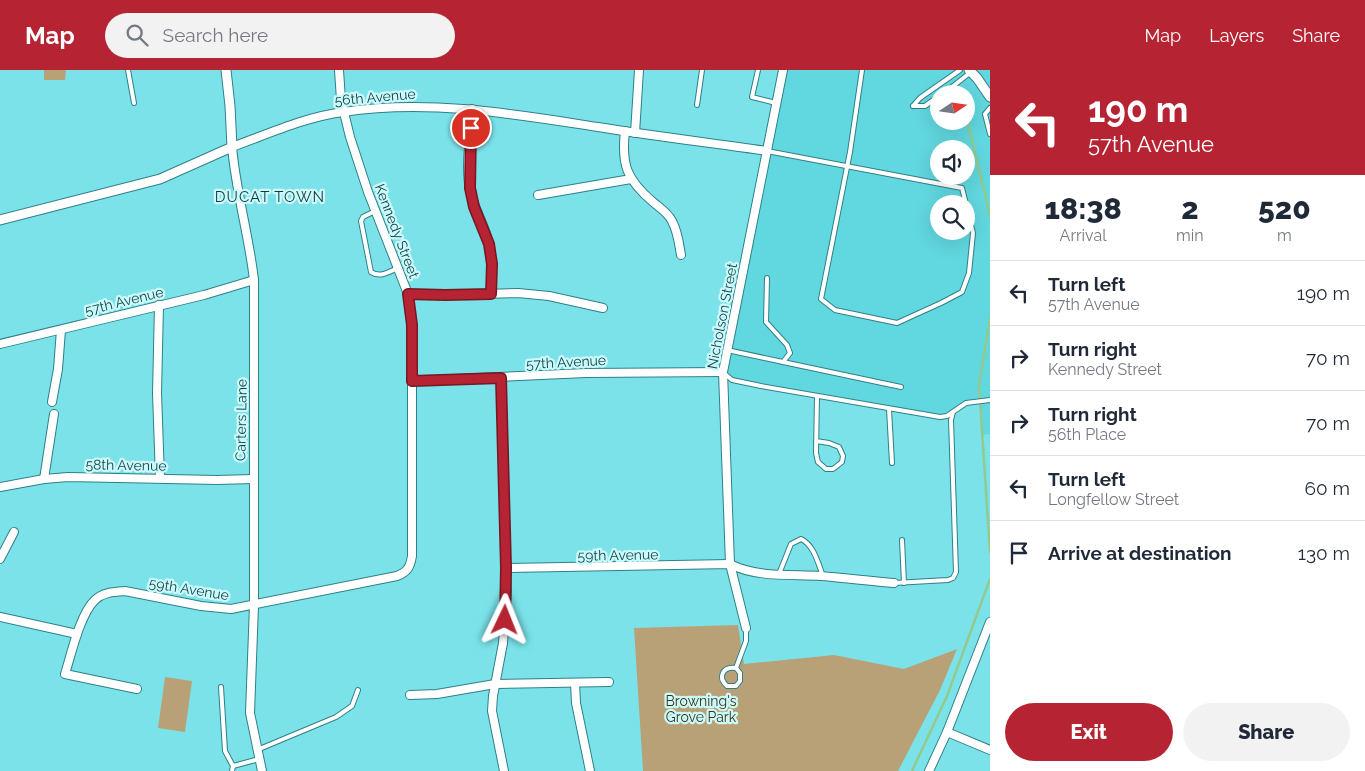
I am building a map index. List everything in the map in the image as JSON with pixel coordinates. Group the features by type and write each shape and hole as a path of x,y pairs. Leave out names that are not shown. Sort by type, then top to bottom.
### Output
{"street":[{"name":"Carters Lane","path":"226,70 234,172 251,251 254,280 254,605 250,712 262,771"},
{"name":"Kennedy Street","path":"339,70 343,112 375,211 408,294 412,325 412,556 408,570 397,576"},
{"path":"635,132 639,70"},
{"name":"Nicholson Street","path":"746,628 730,564 723,372 783,70"},
{"path":"973,72 990,97"},
{"name":"56th Avenue","path":"0,220 160,179 232,147 300,122 343,112 407,107 472,109 767,151"},
{"path":"472,109 470,188 474,207 489,244 492,264 491,294"},
{"path":"625,131 623,147 631,179 636,186 670,217 678,236 681,255"},
{"path":"538,195 631,179"},
{"name":"57th Avenue","path":"0,344 254,280"},
{"path":"408,294 518,293 549,296 603,308"},
{"path":"159,305 157,393 160,478"},
{"path":"52,402 58,369 61,330"},
{"name":"57th Avenue","path":"412,381 586,373 723,372"},
{"path":"501,378 506,568 505,620 492,711 504,771"},
{"path":"44,479 54,414"},
{"name":"58th Avenue","path":"0,487 44,479 68,477 253,479"},
{"path":"0,559 14,532"},
{"name":"59th Avenue","path":"506,568 730,564 745,571 894,583"},
{"name":"59th Avenue","path":"137,689 65,674 77,634 90,607 95,600 112,592 125,591 231,609 397,576"},
{"path":"0,617 77,634"},
{"path":"929,771 948,732 987,640 990,622"},
{"path":"410,695 437,694 495,684 609,682"},
{"path":"575,683 576,703 590,771"},
{"path":"948,732 990,750"}],"lane":[{"path":"128,70 134,103"},
{"path":"697,106 702,70"},
{"path":"758,70 752,97 776,103"},
{"path":"862,70 848,165 821,299 835,310 897,323 962,292 970,274 972,240"},
{"path":"939,85 960,70"},
{"path":"955,85 973,72"},
{"path":"930,91 913,106 925,106 930,102"},
{"path":"989,111 985,114 990,134"},
{"path":"767,151 962,188 964,195"},
{"path":"375,211 363,217 361,221 371,272 376,275 385,274 398,268"},
{"path":"766,278 766,322 788,345 790,353 783,362"},
{"path":"727,350 901,386"},
{"path":"723,372 732,380 940,417 953,412 966,403 989,400"},
{"path":"816,441 838,446 842,462 833,469 826,469 818,462 816,453 816,441 817,396"},
{"path":"889,409 892,463"},
{"path":"894,583 948,580 953,578 956,572 951,420 953,412"},
{"path":"779,574 791,544 801,539 807,542 813,551 823,576"},
{"path":"902,540 904,583"},
{"path":"736,668 746,641 746,628"},
{"path":"730,667 736,668 740,672 740,681 736,686 727,686 722,680 723,671 730,667"},
{"path":"221,687 225,751 233,766 232,771"},
{"path":"257,750 336,718 352,706 358,690"},
{"path":"233,766 259,759"}],"shaded area":[{"path":"783,70 990,70 990,434 982,435 979,401 966,403 953,412 940,417 732,380 723,372"}],"green space":[{"path":"44,70 66,70 65,80 44,80"},
{"name":"Browning's Grove Park","path":"738,625 744,664 834,655 904,669 957,649 940,690 898,771 643,771 634,628"},
{"path":"165,677 192,681 185,732 158,728"}],"waterway":[{"path":"969,130 990,216"},
{"path":"990,318 979,385 990,552"},
{"path":"912,771 947,696 990,579"}],"district":[{"name":"DUCAT TOWN","path":"270,197"}],"route":[{"path":"471,128 470,188 474,207 489,244 492,264 491,294 408,294 412,325 412,381 501,378 507,591 505,620"}]}
